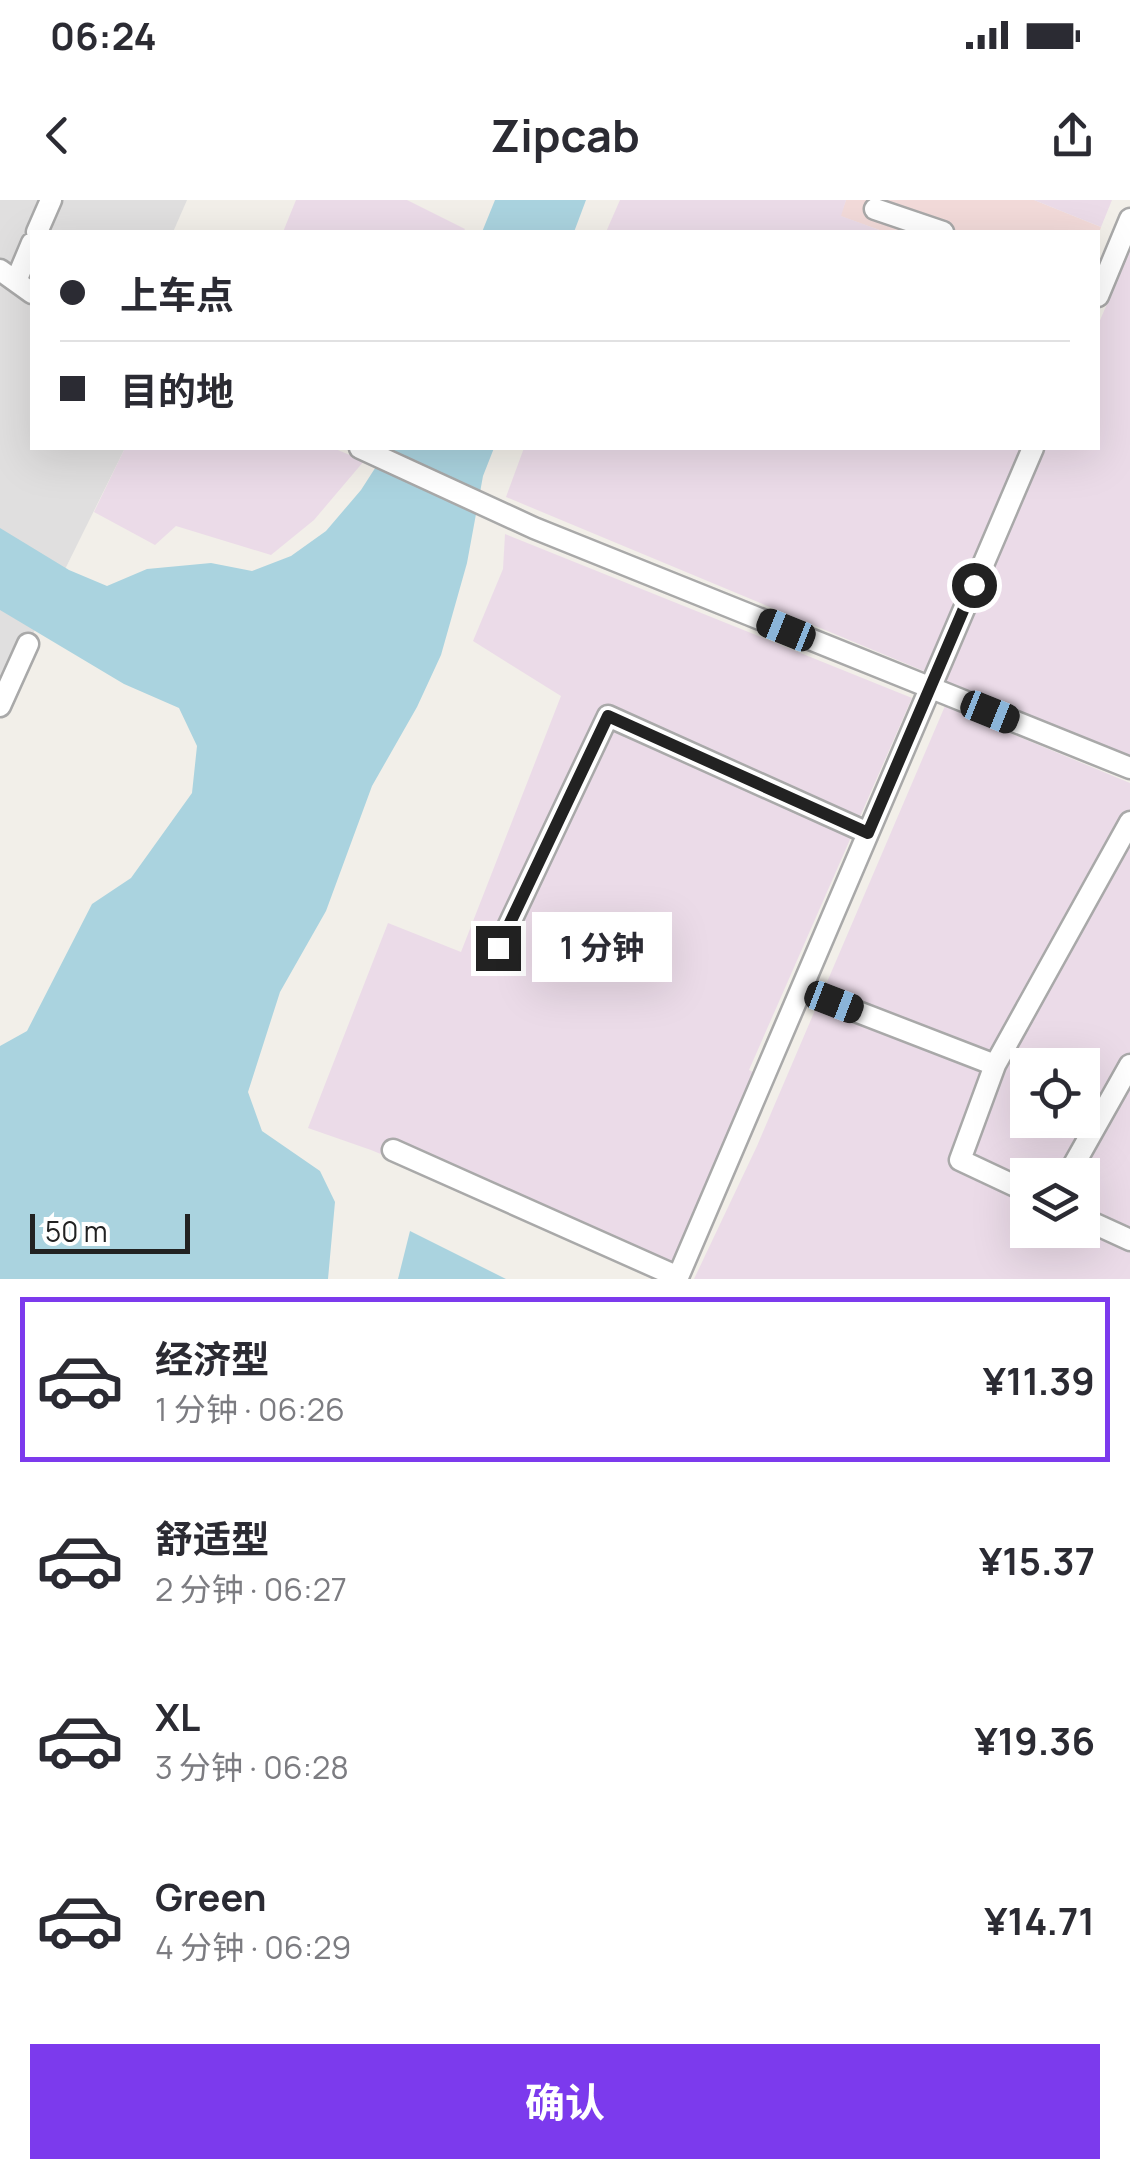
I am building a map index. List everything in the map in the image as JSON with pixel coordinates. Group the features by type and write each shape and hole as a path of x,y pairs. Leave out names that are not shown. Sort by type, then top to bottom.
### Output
{"street":[{"path":"38,230 51,200"},
{"path":"875,208 937,230"},
{"path":"1100,288 1130,219"},
{"path":"16,281 30,248"},
{"path":"364,450 534,528 1130,768"},
{"path":"394,1150 678,1278 1032,450"},
{"path":"0,706 28,644"},
{"path":"498,948 608,716 868,833"},
{"path":"1010,1184 960,1160 995,1065 1130,822"},
{"path":"802,990 995,1065"},
{"path":"1078,1158 1130,1065"},
{"path":"1100,1226 1130,1240"}],"shaded area":[{"path":"0,200 187,200 174,230 30,230 30,450 124,450 28,644 0,712"},
{"path":"296,200 407,200 465,229 464,230 284,230"},
{"path":"620,200 846,200 841,216 880,230 607,230"},
{"path":"846,200 1034,200 1101,227 1100,230 879,230 840,216"},
{"path":"1034,200 1112,200 1101,227"},
{"path":"1130,250 1130,756 945,682 1044,450 1100,450 1100,320"},
{"path":"124,450 338,450 364,461 314,520 271,555 176,526 155,545 94,512"},
{"path":"523,450 1020,450 993,522 926,672 506,497"},
{"path":"505,534 912,698 749,1070 764,1077 678,1277 371,1150 308,1128 388,923 461,952 561,696 473,641 503,569"},
{"path":"945,706 1130,783 1130,1279 694,1279 757,1146"}],"water":[{"path":"495,200 586,200 575,230 483,230"},
{"path":"387,450 493,450 483,476 467,563 441,655 372,786 326,911 280,992 248,1092 262,1131 320,1171 335,1202 328,1279 0,1279 0,1046 27,1031 92,904 131,878 192,793 197,746 179,708 124,684 0,610 0,528 69,570 107,586 147,569 211,563 252,571 291,556 326,531 361,490"},
{"path":"410,1231 506,1279 398,1279"}],"route":[{"path":"498,948 608,716 868,833 974,585"}]}
